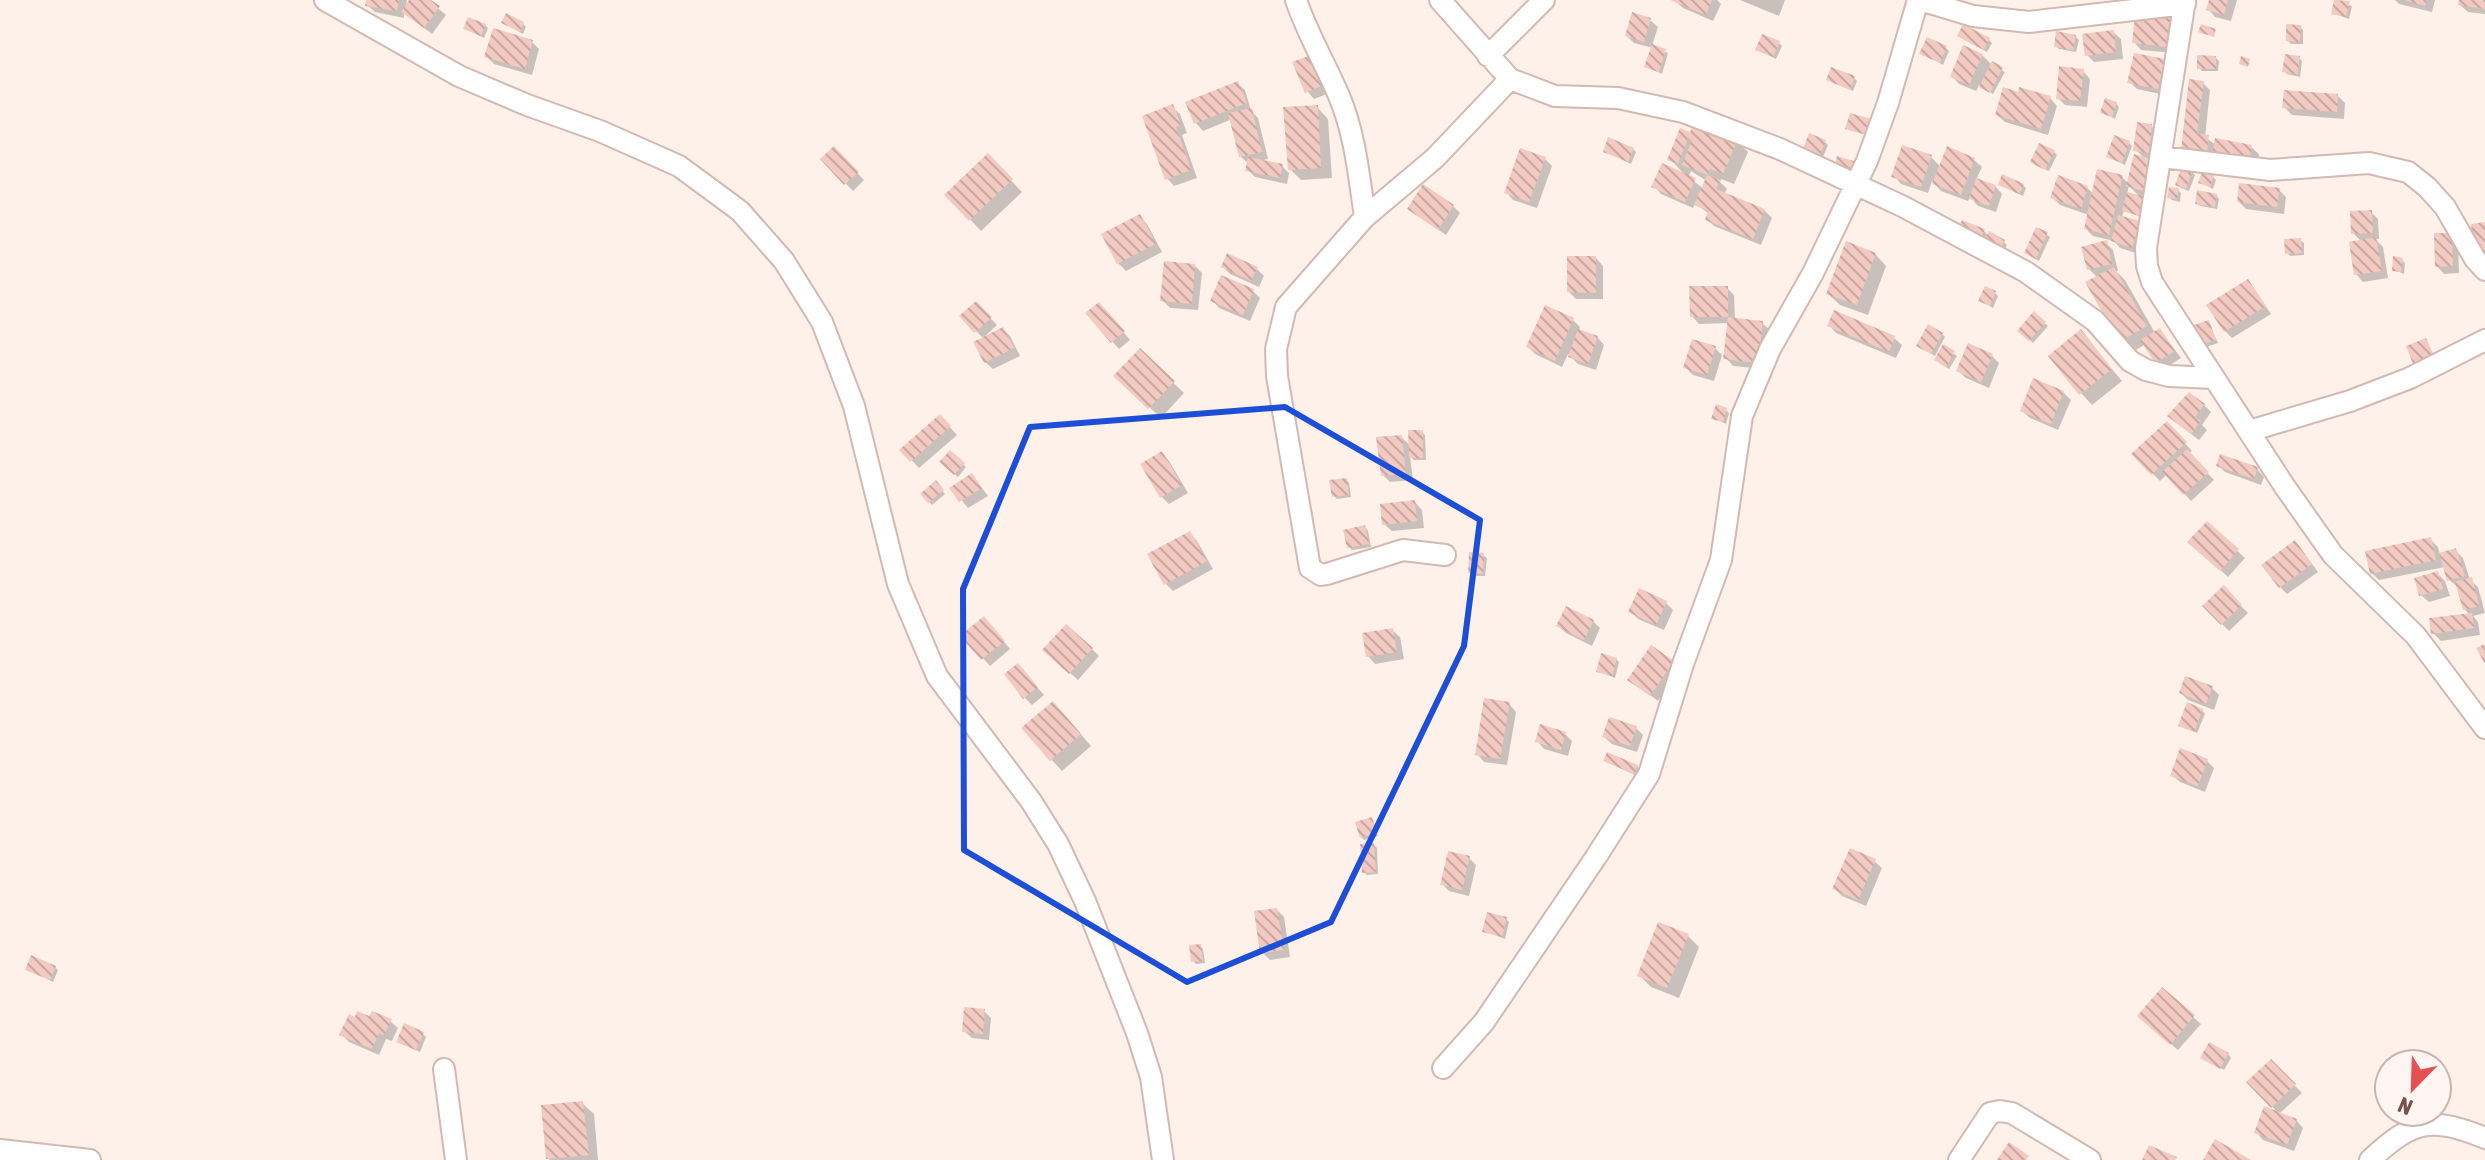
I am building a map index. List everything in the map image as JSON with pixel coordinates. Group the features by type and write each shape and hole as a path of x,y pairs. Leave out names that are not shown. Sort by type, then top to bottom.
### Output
{"street":[{"path":"325,0 459,76 600,131 679,166 740,211 784,261 822,322 854,406 898,584 937,676 1031,801 1058,844 1085,901 1151,1077 1163,1160"},
{"path":"1296,0 1306,29 1340,99 1356,157 1365,217"},
{"path":"1440,0 1510,79 1555,96 1618,98 1683,112 1780,149 2026,272 2095,321 2130,361 2146,370 2169,376 2214,378"},
{"path":"1488,56 1544,0"},
{"path":"1443,1068 1484,1022 1649,774 1683,664 1721,560 1742,416 1770,349 1813,273 1856,185 1888,103 1919,0 1973,16 2029,22 2185,2 2146,248 2152,282 2333,555 2416,636 2461,692 2485,728"},
{"path":"1445,555 1403,550 1321,575 1310,568 1277,376 1276,349 1286,307 1365,217 1435,158 1510,79"},
{"path":"2162,157 2270,170 2369,163 2408,172 2445,207 2475,259 2485,270"},
{"path":"2249,431 2350,401 2410,378 2485,340"},
{"path":"444,1069 456,1160"},
{"path":"1959,1160 1990,1113 2000,1111 2012,1113 2090,1160"},
{"path":"2370,1160 2393,1139 2423,1125 2452,1124 2485,1138"},
{"path":"0,1150 90,1160"}],"highlighted area":[{"path":"1285,407 1480,520 1464,646 1331,922 1187,982 964,850 963,589 1030,427"}],"building":[{"path":"366,0 399,0 397,11 365,6"},
{"path":"409,0 431,0 440,6 424,28 401,12"},
{"path":"1670,0 1712,0 1706,15"},
{"path":"2209,0 2228,0 2224,15 2206,10"},
{"path":"2334,0 2350,1 2346,17 2331,14"},
{"path":"2405,0 2427,0 2425,6"},
{"path":"2459,0 2485,0 2485,9 2458,5"},
{"path":"1632,12 1651,18 1644,42 1625,36"},
{"path":"506,13 524,22 520,32 501,23"},
{"path":"2135,14 2171,18 2167,47 2132,43"},
{"path":"468,17 486,24 481,36 463,29"},
{"path":"1963,24 1990,38 1984,50 1957,36"},
{"path":"2201,24 2216,29 2214,37 2198,32"},
{"path":"2286,24 2301,25 2300,42 2286,41"},
{"path":"493,28 533,40 525,69 484,57"},
{"path":"2114,30 2116,52 2085,56 2082,34"},
{"path":"2056,31 2076,35 2073,50 2054,47"},
{"path":"1762,34 1780,41 1773,57 1755,50"},
{"path":"1927,37 1947,46 1940,63 1919,54"},
{"path":"1652,44 1666,49 1659,72 1644,67"},
{"path":"1963,45 1983,54 1969,85 1950,77"},
{"path":"2134,53 2165,59 2158,89 2127,83"},
{"path":"1314,54 1326,84 1305,93 1292,62"},
{"path":"2285,54 2300,56 2297,75 2282,72"},
{"path":"2197,55 2216,56 2216,69 2197,69"},
{"path":"2241,56 2250,59 2248,67 2239,64"},
{"path":"1992,61 2003,67 1990,93 1979,87"},
{"path":"2059,66 2084,69 2080,101 2056,99"},
{"path":"1831,67 1855,76 1850,90 1826,80"},
{"path":"2189,79 2204,81 2197,134 2209,135 2207,153 2181,150"},
{"path":"1238,81 1247,103 1194,124 1185,102"},
{"path":"2003,87 2018,92 2019,87 2051,96 2041,129 1995,115"},
{"path":"2284,90 2338,94 2337,112 2282,108"},
{"path":"2105,98 2117,102 2112,117 2100,113"},
{"path":"1173,104 1181,125 1176,127 1191,170 1165,180 1142,116"},
{"path":"1318,105 1321,168 1288,170 1283,107"},
{"path":"1252,108 1262,152 1239,157 1228,113"},
{"path":"1850,113 1871,119 1866,135 1845,129"},
{"path":"1695,121 1738,139 1723,174 1710,169 1707,175 1682,165 1692,140 1688,138 1678,164 1667,160 1680,128 1690,132"},
{"path":"2137,122 2152,124 2149,153 2133,151"},
{"path":"1809,133 1826,140 1820,155 1803,149"},
{"path":"2114,135 2130,141 2122,163 2106,157"},
{"path":"1608,137 1634,148 1628,162 1603,152"},
{"path":"2215,138 2252,145 2249,162 2212,155"},
{"path":"2039,143 2055,150 2045,170 2030,162"},
{"path":"1902,145 1932,155 1921,187 1891,177"},
{"path":"834,146 859,172 844,185 820,159"},
{"path":"1947,146 1975,158 1961,195 1932,184"},
{"path":"1520,148 1546,157 1529,202 1504,193"},
{"path":"988,153 1013,179 969,221 944,195"},
{"path":"2134,154 2155,160 2147,192 2126,186"},
{"path":"1837,156 1857,162 1853,174 1834,168"},
{"path":"1248,157 1283,164 1280,178 1245,171"},
{"path":"1662,163 1696,178 1685,202 1651,187"},
{"path":"2182,166 2193,170 2186,189 2175,185"},
{"path":"2097,169 2123,175 2109,235 2084,229"},
{"path":"2202,171 2214,175 2210,187 2198,183"},
{"path":"2002,174 2024,184 2019,194 1998,185"},
{"path":"1707,175 1720,180 1716,189 1765,209 1753,239 1705,220 1708,211 1694,205"},
{"path":"2058,175 2088,186 2081,209 2050,198"},
{"path":"1976,178 1996,185 1989,206 1969,199"},
{"path":"2239,183 2280,188 2277,207 2237,202"},
{"path":"1423,184 1454,205 1438,230 1407,209"},
{"path":"2169,187 2179,188 2177,199 2167,198"},
{"path":"2197,190 2217,194 2215,207 2195,204"},
{"path":"2127,192 2146,197 2140,216 2122,211"},
{"path":"2372,210 2373,233 2351,234 2350,211"},
{"path":"1140,214 1156,244 1117,264 1101,234"},
{"path":"2118,215 2140,221 2132,248 2111,241"},
{"path":"1962,220 1985,229 1981,238 1958,230"},
{"path":"2485,222 2485,252 2474,253 2471,224"},
{"path":"2036,227 2048,232 2036,259 2024,253"},
{"path":"1989,231 2005,240 2001,248 1984,240"},
{"path":"2434,233 2452,233 2453,266 2435,267"},
{"path":"2376,237 2382,271 2354,275 2349,242"},
{"path":"2301,238 2302,253 2285,254 2284,239"},
{"path":"2107,240 2112,264 2087,270 2081,247"},
{"path":"1846,241 1876,253 1857,305 1826,294"},
{"path":"1227,253 1258,267 1251,281 1221,267"},
{"path":"1567,256 1596,256 1596,293 1567,292"},
{"path":"2393,256 2403,258 2401,272 2392,271"},
{"path":"1164,261 1195,264 1192,304 1160,301"},
{"path":"2114,267 2147,326 2119,342 2085,282"},
{"path":"1221,275 1254,289 1243,315 1210,301"},
{"path":"2248,279 2266,306 2224,332 2206,305"},
{"path":"1689,286 1728,286 1728,317 1690,317"},
{"path":"1985,286 1996,291 1990,306 1978,301"},
{"path":"976,301 992,317 974,333 959,316"},
{"path":"1099,302 1125,331 1111,343 1085,313"},
{"path":"1545,305 1574,318 1555,361 1526,347"},
{"path":"1834,310 1895,336 1889,352 1827,326"},
{"path":"2034,311 2046,322 2029,341 2017,331"},
{"path":"1728,317 1763,321 1758,363 1723,359"},
{"path":"2209,320 2216,340 2201,345 2194,325"},
{"path":"1928,324 1943,333 1931,354 1916,346"},
{"path":"1003,327 1014,348 984,363 973,342"},
{"path":"2160,328 2175,351 2155,363 2140,340"},
{"path":"1578,329 1598,336 1588,364 1568,357"},
{"path":"2081,329 2112,369 2079,395 2048,356"},
{"path":"2426,338 2434,356 2425,359 2428,364 2415,369 2406,346"},
{"path":"1692,339 1716,346 1707,375 1683,368"},
{"path":"1968,343 1993,354 1981,382 1956,371"},
{"path":"1943,344 1955,351 1946,367 1934,360"},
{"path":"1140,348 1175,381 1148,409 1113,376"},
{"path":"2033,378 2064,391 2051,424 2020,411"},
{"path":"2189,392 2205,404 2195,417 2201,421 2191,434 2167,416"},
{"path":"1716,404 1727,408 1723,422 1711,419"},
{"path":"940,414 951,426 910,462 899,450"},
{"path":"2167,421 2187,442 2151,475 2131,454"},
{"path":"1408,430 1423,430 1423,458 1409,458"},
{"path":"1402,435 1406,474 1381,476 1376,437"},
{"path":"2187,449 2209,472 2183,495 2162,472"},
{"path":"950,450 965,463 954,475 939,462"},
{"path":"1162,451 1182,485 1160,498 1140,464"},
{"path":"2220,454 2258,467 2254,479 2216,466"},
{"path":"972,473 982,488 959,502 949,488"},
{"path":"1347,478 1349,495 1332,497 1329,480"},
{"path":"936,480 944,490 928,503 920,494"},
{"path":"1415,500 1417,521 1382,525 1380,504"},
{"path":"2207,521 2239,549 2220,571 2187,542"},
{"path":"1365,525 1369,544 1347,548 1343,530"},
{"path":"1190,531 1207,561 1164,585 1147,554"},
{"path":"2431,537 2436,560 2370,574 2365,551"},
{"path":"2295,540 2312,564 2279,588 2261,565"},
{"path":"2456,548 2465,576 2447,581 2439,553"},
{"path":"1469,552 1484,553 1483,574 1468,573"},
{"path":"2438,571 2443,589 2419,596 2414,578"},
{"path":"2472,577 2479,606 2463,610 2455,582"},
{"path":"2224,585 2242,605 2221,625 2202,606"},
{"path":"1639,588 1667,601 1656,625 1628,612"},
{"path":"1566,606 1594,620 1584,640 1556,626"},
{"path":"2472,613 2474,628 2431,634 2429,618"},
{"path":"984,616 1005,641 981,660 960,636"},
{"path":"1066,624 1093,648 1069,674 1042,650"},
{"path":"1393,628 1397,652 1366,657 1362,633"},
{"path":"2485,644 2485,664 2476,648"},
{"path":"1651,645 1674,661 1650,696 1627,680"},
{"path":"1601,653 1617,658 1612,676 1596,672"},
{"path":"1018,663 1038,687 1023,699 1004,674"},
{"path":"2185,676 2213,686 2206,704 2179,693"},
{"path":"1484,698 1510,702 1500,759 1475,755"},
{"path":"1053,701 1081,734 1050,761 1021,728"},
{"path":"2187,702 2203,709 2194,732 2178,726"},
{"path":"1609,717 1637,726 1630,746 1602,737"},
{"path":"1540,724 1566,732 1561,750 1535,742"},
{"path":"2180,748 2208,759 2198,786 2170,776"},
{"path":"1607,752 1638,765 1634,774 1603,761"},
{"path":"1372,817 1377,833 1360,838 1355,822"},
{"path":"1374,843 1376,872 1362,873 1360,844"},
{"path":"1850,848 1876,859 1858,900 1832,889"},
{"path":"1448,851 1470,856 1462,890 1440,885"},
{"path":"1277,908 1284,950 1260,953 1254,911"},
{"path":"1487,912 1507,917 1502,937 1482,932"},
{"path":"1658,922 1689,934 1667,988 1637,976"},
{"path":"1201,944 1203,961 1191,962 1189,945"},
{"path":"31,955 56,966 50,980 25,970"},
{"path":"2162,987 2195,1015 2170,1045 2137,1016"},
{"path":"964,1007 985,1009 983,1034 962,1032"},
{"path":"357,1011 369,1016 372,1011 392,1019 384,1035 379,1033 372,1049 339,1035 349,1014 355,1017"},
{"path":"404,1023 424,1032 416,1050 396,1042"},
{"path":"2209,1042 2229,1053 2220,1069 2200,1058"},
{"path":"2271,1059 2296,1084 2271,1108 2246,1082"},
{"path":"583,1101 589,1155 546,1159 541,1105"},
{"path":"2264,1106 2297,1119 2287,1145 2254,1133"},
{"path":"2215,1139 2251,1160 2203,1160"},
{"path":"2009,1142 2029,1156 2026,1160 1997,1160"},
{"path":"2149,1145 2177,1157 2175,1160 2142,1160"}]}
